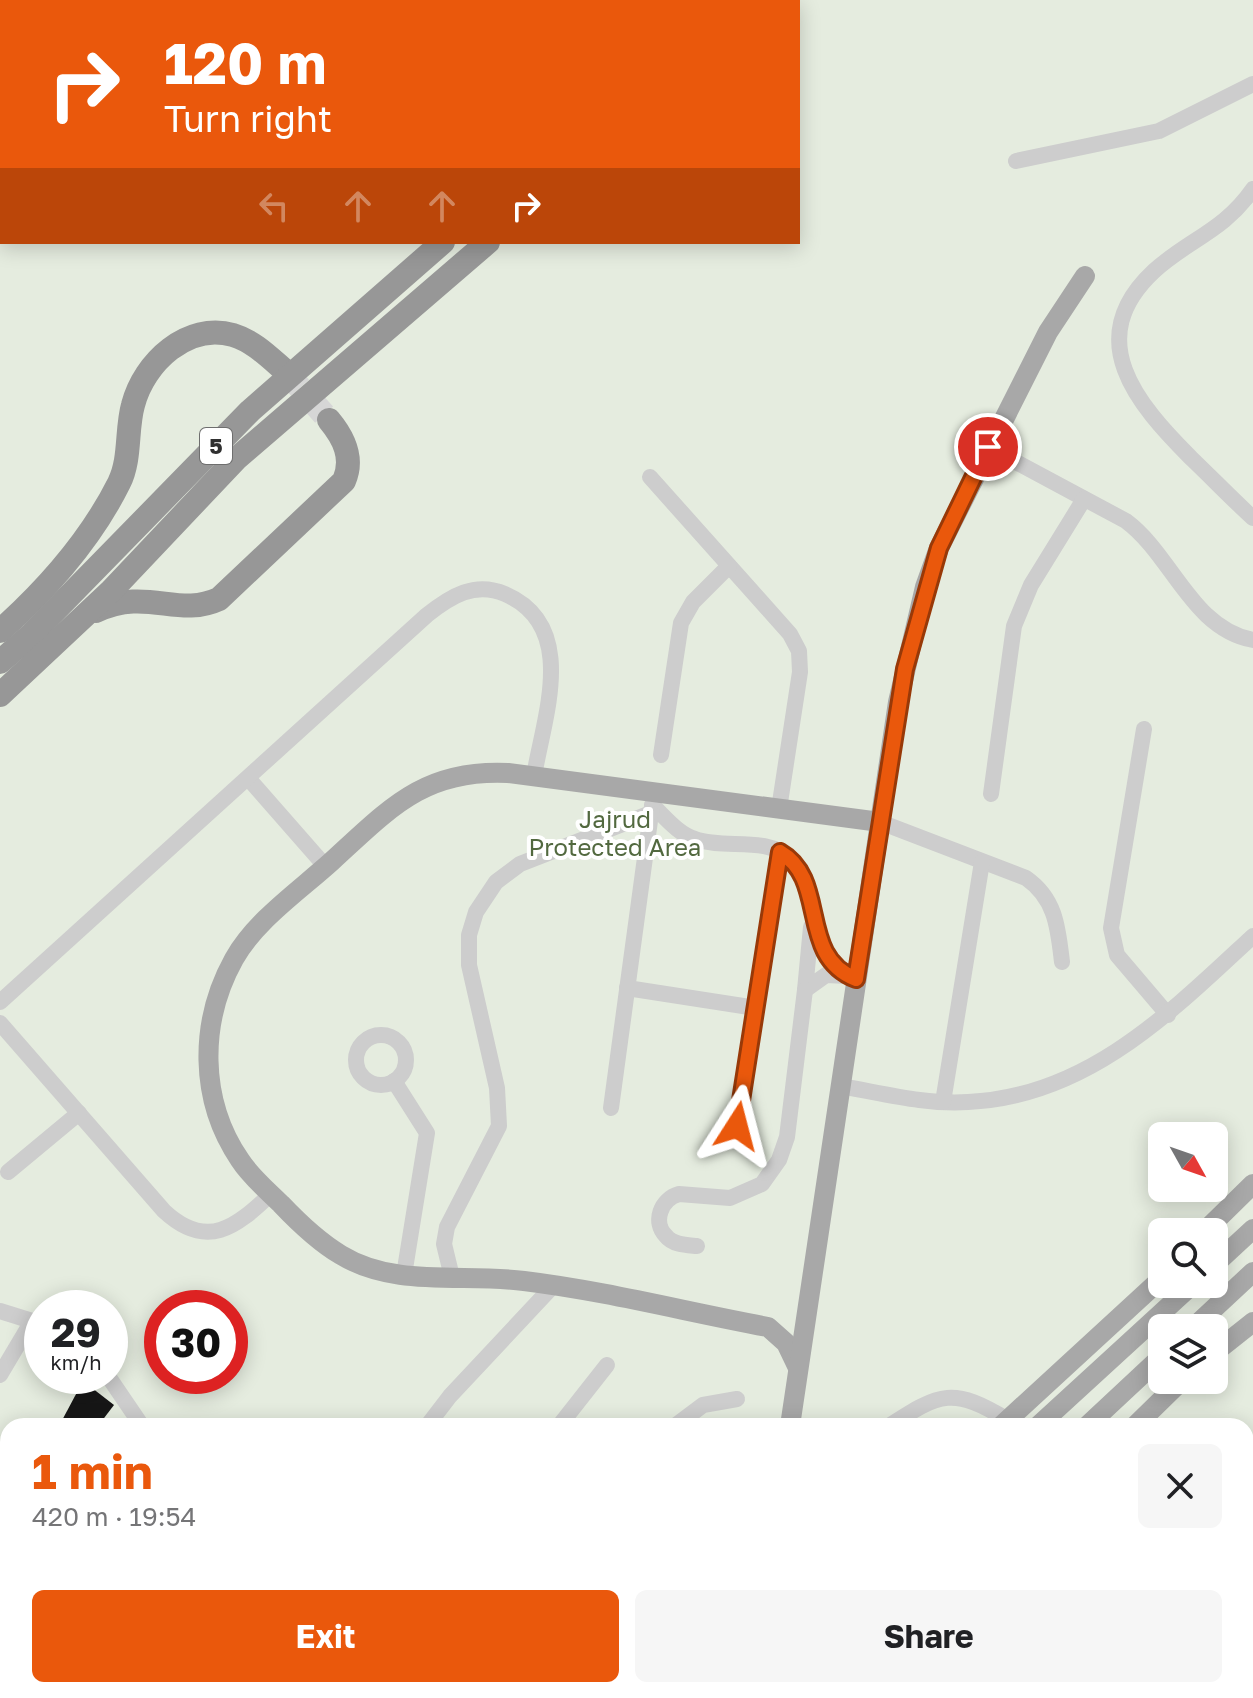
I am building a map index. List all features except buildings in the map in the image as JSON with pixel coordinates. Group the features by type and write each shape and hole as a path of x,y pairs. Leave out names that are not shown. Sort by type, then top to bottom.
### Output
{"highway":[{"name":"5","path":"0,662 32,634 250,411 441,244"},
{"name":"5","path":"0,695 83,617 236,459 486,244"},
{"path":"0,631 79,547 99,518 122,475 134,400 150,370 165,353 196,334 218,333 249,342 284,370"},
{"path":"83,617 130,600 197,607 219,599 344,481 348,473 347,449 329,420"}],"main road":[{"path":"791,1418 840,1086 852,978 898,702 925,587 954,513 1048,332 1085,276"},
{"path":"798,1368 786,1343 768,1327 515,1280 379,1272 340,1255 244,1167 224,1132 209,1075 208,1032 220,989 244,945 392,807 418,788 473,772 534,776 652,803 779,809 880,822"},
{"path":"1218,1218 1253,1184"},
{"path":"1228,1252 1253,1229"},
{"path":"1208,1314 1253,1272"},
{"path":"1010,1418 1148,1291"},
{"path":"768,1327 793,1316 809,1295"},
{"path":"1048,1418 1178,1298"},
{"path":"1228,1342 1253,1322"},
{"path":"1096,1418 1148,1369"},
{"path":"1143,1418 1168,1394"},
{"path":"1024,1405 1034,1418"}],"street":[{"path":"1016,161 1159,131 1253,84"},
{"path":"1253,189 1219,227 1150,275 1126,311 1120,338 1123,366 1141,404 1253,518"},
{"path":"988,447 1134,527 1214,622 1234,634 1253,640"},
{"path":"650,477 790,634 799,651 800,672 779,809"},
{"path":"991,794 1014,626 1031,585 1084,499"},
{"path":"661,755 685,613 729,566"},
{"path":"0,1002 427,615 461,593 481,588 508,595 526,606 543,626 551,645 553,669 534,776"},
{"path":"1144,729 1111,928 1117,955 1168,1015"},
{"path":"248,778 326,867"},
{"path":"652,803 671,824 695,839 753,844 780,852 793,861 803,875 823,950 852,978"},
{"path":"611,1108 652,803"},
{"path":"452,1277 444,1244 447,1227 499,1126 497,1088 469,965 469,935 476,912 496,882 520,864 652,803"},
{"path":"880,822 1026,878 1048,898 1057,923 1062,962"},
{"path":"737,1126 780,852"},
{"path":"943,1102 982,862"},
{"path":"697,1246 677,1243 665,1236 660,1223 661,1207 671,1196 679,1194 730,1198 762,1184 774,1169 787,1137 812,918"},
{"path":"840,1086 943,1102 993,1100 1035,1090 1125,1048 1168,1015 1253,936"},
{"path":"805,990 826,975 852,978"},
{"path":"627,988 756,1008"},
{"path":"0,1023 164,1211 188,1228 213,1232 233,1227 271,1194"},
{"path":"394,1081 427,1133 404,1275"},
{"path":"8,1172 79,1113"},
{"path":"433,1418 553,1286"},
{"path":"0,1311 24,1319"},
{"path":"0,1375 24,1342"},
{"path":"565,1418 607,1365"},
{"path":"119,1394 133,1418"},
{"path":"902,1418 922,1405 953,1395 978,1402 998,1418"},
{"path":"684,1418 691,1411 737,1399"}],"green space":[{"name":"Jajrud Protected Area","path":"800,0 1253,0 1253,1418 0,1418 0,244 800,244"}],"tunnel":[{"path":"284,370 329,420"}],"route":[{"path":"737,1126 780,852 793,861 807,884 818,942 842,972 856,979 898,702 925,587 960,501 988,447"}]}
